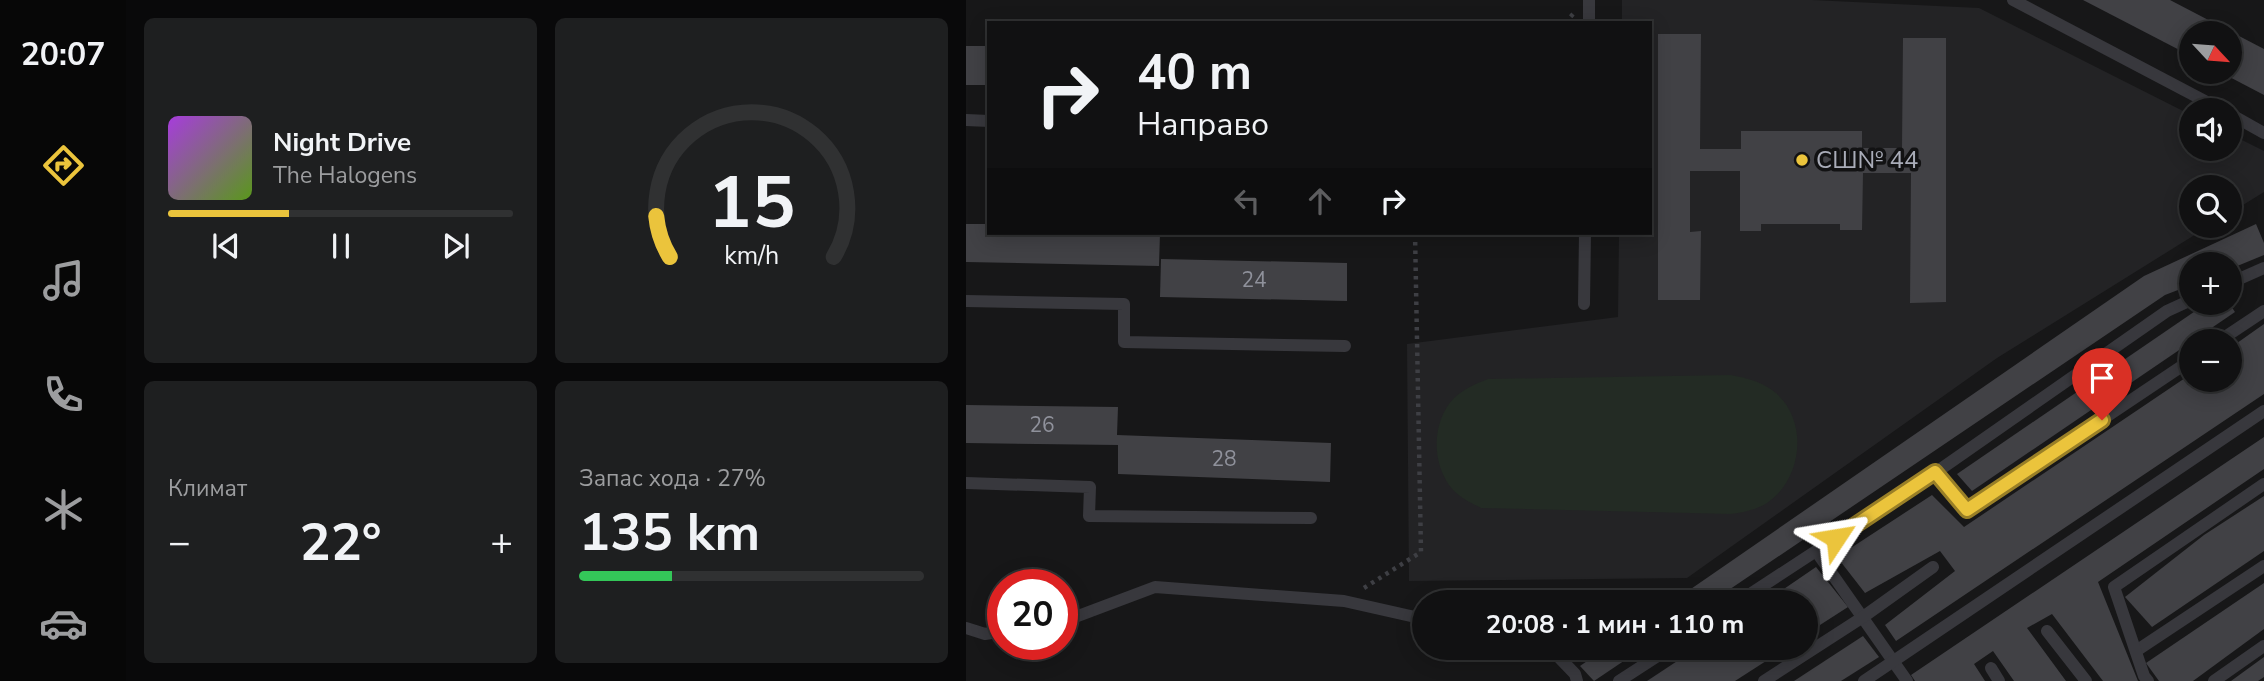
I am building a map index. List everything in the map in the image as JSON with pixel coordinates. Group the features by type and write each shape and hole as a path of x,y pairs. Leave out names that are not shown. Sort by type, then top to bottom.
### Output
{"lane":[{"path":"1589,0 1589,21"},
{"path":"2013,0 2199,98"},
{"path":"966,120 987,121"},
{"path":"2242,121 2264,133"},
{"path":"1584,304 1585,235"},
{"path":"2242,278 2264,268"},
{"path":"966,301 1124,304 1124,342 1345,346"},
{"path":"1756,590 1935,472 2167,311 2179,306"},
{"path":"2237,329 2264,311"},
{"path":"1935,472 1967,510 2179,368"},
{"path":"1864,681 2264,411"},
{"path":"966,483 1090,487 1089,516 1311,518"},
{"path":"2148,681 2114,587 2264,484"},
{"path":"1816,551 1907,681"},
{"path":"2136,651 2264,566"},
{"path":"1764,681 1863,617 1933,567"},
{"path":"1078,617 1155,586 1344,601 1412,616"},
{"path":"966,628 987,634"},
{"path":"2047,631 2085,681"},
{"path":"2214,681 2264,646"},
{"path":"1562,660 1575,674 1577,681"},
{"path":"1619,681 1651,660"},
{"path":"1991,668 1999,681"}],"path":[{"path":"1344,601 1421,552 1415,235"}],"shaded area":[{"path":"1622,0 1812,0 1979,8 2179,109 2179,161 2242,161 2242,140 2264,151 2264,192 2242,206 2242,175 2179,175 2179,238 2190,238 1997,358 1687,578 1409,581 1407,344 1618,317 1619,235 1652,235 1652,21 1622,21"},
{"path":"1731,375 1752,380 1772,390 1784,402 1796,431 1795,463 1789,479 1767,503 1754,509 1731,514 1481,508 1453,490 1441,468 1438,431 1446,408 1462,392 1488,379"}],"building":[{"path":"2083,0 2170,0 2210,21 2179,21 2179,50"},
{"name":"СШ№ 44","path":"1658,34 1701,34 1700,149 1741,149 1741,131 1862,131 1862,148 1902,148 1903,38 1946,38 1946,302 1910,303 1911,173 1863,173 1862,230 1840,230 1840,224 1761,224 1761,231 1740,231 1740,171 1690,171 1690,232 1701,231 1700,300 1658,300"},
{"path":"2242,38 2264,49 2264,95 2242,84"},
{"path":"966,46 987,46 987,85 966,85"},
{"path":"966,224 987,224 987,235 1160,235 1159,266 966,262"},
{"path":"2256,224 2264,243 2264,255 2242,264 2242,252 2196,252 2226,238 2242,238 2242,230"},
{"path":"1161,259 1347,263 1347,301 1160,297"},
{"path":"2179,260 2179,290 2165,295 1729,590 1689,590 2144,276"},
{"path":"2189,315 2231,315 2210,329 2179,329 2179,350 1972,491 1957,474"},
{"path":"2264,324 2264,394 1896,641 1885,625 1955,571 1940,551 1865,593 1837,557 1932,495 1964,527 2179,382 2179,392 2242,392 2242,340"},
{"path":"966,405 1118,407 1117,435 1331,443 1330,482 1118,474 1118,445 966,443"},
{"path":"2264,437 2264,469 2098,582 2138,681 2103,681 2052,614 2027,628 2066,681 2014,681 1993,651 1974,664 1985,681 1915,681 1911,675"},
{"path":"2264,496 2264,551 2152,627 2125,597 2204,535"},
{"path":"1816,567 1848,607 1818,626 1818,590 1782,590"},
{"path":"2264,583 2264,629 2193,681 2159,681 2146,663"},
{"path":"1863,636 1879,657 1841,681 1794,681"},
{"path":"2264,657 2264,677 2258,681 2231,681"},
{"path":"1589,660 1625,660 1594,681 1580,666"},
{"path":"1679,660 1767,660 1735,681 1647,681"}],"place":[{"name":"СШ№ 44","path":"1802,160"}],"route":[{"path":"1836,538 1935,472 1967,510 2102,420"}]}
